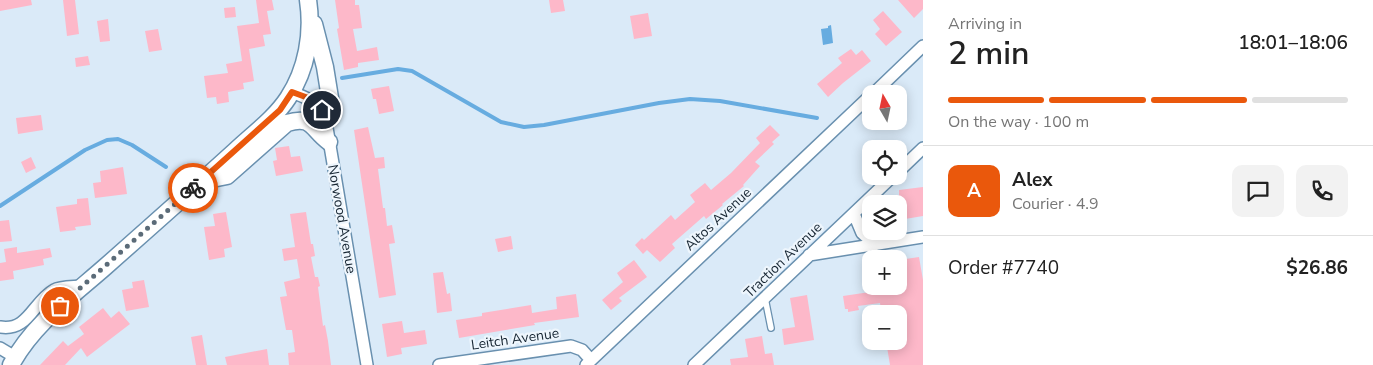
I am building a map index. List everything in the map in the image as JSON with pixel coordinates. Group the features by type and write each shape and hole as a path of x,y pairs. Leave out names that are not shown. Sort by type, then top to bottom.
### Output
{"main road":[{"path":"13,361 50,316 280,110 292,92 307,52 311,20 309,4"},
{"path":"309,4 325,67 331,104 325,116"},
{"path":"202,181 227,176 287,123 297,120 306,121 316,127 321,136 329,142"}],"street":[{"name":"Altos Avenue","path":"882,85 923,46"},
{"path":"292,92 311,99 325,116"},
{"name":"Altos Avenue","path":"588,363 862,103"},
{"name":"Norwood Avenue","path":"325,116 367,365"},
{"path":"907,163 923,148"},
{"name":"Traction Avenue","path":"694,365 884,185"},
{"path":"854,214 862,233 875,245"},
{"path":"809,255 923,237"},
{"path":"0,327 8,328 20,325 55,289 82,286"},
{"name":"Leitch Avenue","path":"439,365 566,346 582,350 588,363"},
{"path":"0,348 13,361"}],"lane":[{"path":"765,298 771,328"}],"water":[{"path":"831,25 833,43 823,45 821,29 828,28"}],"building":[{"path":"0,0 31,0 32,5 0,11"},
{"path":"63,0 75,0 79,34 67,36"},
{"path":"256,0 272,0 274,10 267,11 271,34 263,35 265,46 249,49 254,81 243,83 244,89 228,92 229,102 217,104 216,97 207,98 204,76 228,73 226,64 242,61 237,26 259,23"},
{"path":"335,0 355,0 355,5 359,5 362,28 353,29 357,51 377,47 379,60 358,63 358,67 344,70 337,29 339,28"},
{"path":"549,0 563,0 565,11 551,13"},
{"path":"898,0 923,0 923,9 914,18"},
{"path":"235,7 236,17 225,18 224,8"},
{"path":"883,11 902,32 886,46 875,34 880,29 873,20"},
{"path":"648,13 652,36 634,39 630,16"},
{"path":"108,19 110,41 100,42 97,21"},
{"path":"158,29 162,50 149,52 145,31"},
{"path":"851,49 856,55 862,50 871,61 828,97 817,84 842,63 838,58"},
{"path":"88,56 90,65 76,67 75,58"},
{"path":"389,86 394,111 379,114 376,99 373,99 371,89"},
{"path":"41,115 43,130 18,134 16,118"},
{"path":"770,125 780,135 772,142 774,144 755,162 760,166 744,186 706,219 704,216 672,244 675,248 660,262 647,250 643,254 635,245 642,238 644,240 671,215 675,220 695,202 690,195 705,183 711,190 731,173 760,143 756,138"},
{"path":"368,127 375,158 384,157 385,168 378,169 387,226 392,225 395,243 389,244 396,295 379,298 354,130"},
{"path":"289,146 291,157 300,156 303,171 276,176 273,161 277,160 275,148"},
{"path":"31,157 36,168 26,173 21,162"},
{"path":"123,167 127,194 95,198 93,183 101,182 100,171"},
{"path":"923,187 923,216 907,219 907,195 899,195 899,190"},
{"path":"88,198 91,225 75,227 76,230 60,232 56,207 77,204 77,199"},
{"path":"226,212 232,247 224,249 225,257 209,260 204,227 215,226 213,214"},
{"path":"306,212 311,244 313,244 315,256 311,257 315,277 318,277 320,286 318,287 323,326 325,325 331,365 289,365 288,353 295,352 292,330 286,330 280,297 287,296 284,282 300,278 297,259 284,261 282,249 295,247 290,214"},
{"path":"9,220 12,241 0,242 0,221"},
{"path":"511,236 513,249 498,252 495,239"},
{"path":"17,247 17,253 50,248 52,257 43,259 44,265 13,271 14,279 0,281 0,263 6,262 4,249"},
{"path":"919,257 923,280 923,365 890,365 888,350 907,350 907,305 880,305 880,303 862,305 858,306 859,310 848,312 848,309 845,309 843,296 862,293 862,295 907,295 907,259"},
{"path":"634,260 647,277 619,298 622,301 611,310 602,300 623,282 617,273"},
{"path":"443,272 447,294 450,293 452,311 437,313 433,273"},
{"path":"144,280 149,307 126,311 122,290 133,288 132,282"},
{"path":"576,294 579,317 534,323 535,325 459,338 456,320 482,316 482,313 531,305 532,313 557,309 556,297"},
{"path":"807,295 814,340 784,345 782,329 795,327 790,298"},
{"path":"103,308 111,318 119,311 130,324 87,357 81,348 65,365 40,365 63,341 68,346 84,334 79,327"},
{"path":"402,321 404,333 425,330 427,344 401,348 402,354 387,357 382,324"},
{"path":"202,335 207,365 196,365 191,337"},
{"path":"762,336 765,354 772,353 774,365 731,365 730,359 748,357 745,339"},
{"path":"267,349 269,365 227,365 225,357"}],"waterway":[{"path":"342,78 398,69 412,71 501,122 524,127 690,99 720,101 817,118"},
{"path":"0,206 85,150 107,140 118,139 132,145 166,167"}],"way so far":[{"path":"60,306 193,188"}],"route":[{"path":"193,188 280,110 292,92 311,99 322,110"}]}
